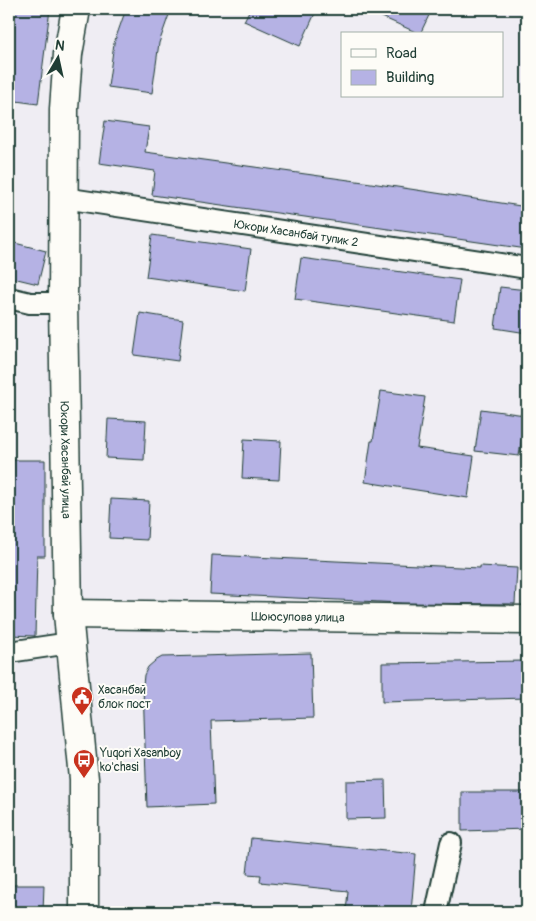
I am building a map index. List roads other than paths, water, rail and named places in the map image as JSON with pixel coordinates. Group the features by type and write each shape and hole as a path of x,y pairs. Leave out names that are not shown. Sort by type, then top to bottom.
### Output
{"street":[{"name":"Юкори Хасанбай улица","path":"76,9 65,82 63,303 68,614 84,779 84,912"},
{"name":"Юкори Хасанбай тупик 2","path":"64,198 527,268"},
{"path":"9,298 30,303 63,303"},
{"name":"Шоюсупова улица","path":"68,614 527,620"},
{"path":"9,652 70,643"},
{"path":"436,912 451,844"}],"place":[{"name":"Хасанбай блок пост","path":"82,716"},
{"name":"Yuqori Xasanboy ko'chasi","path":"84,779"}]}
